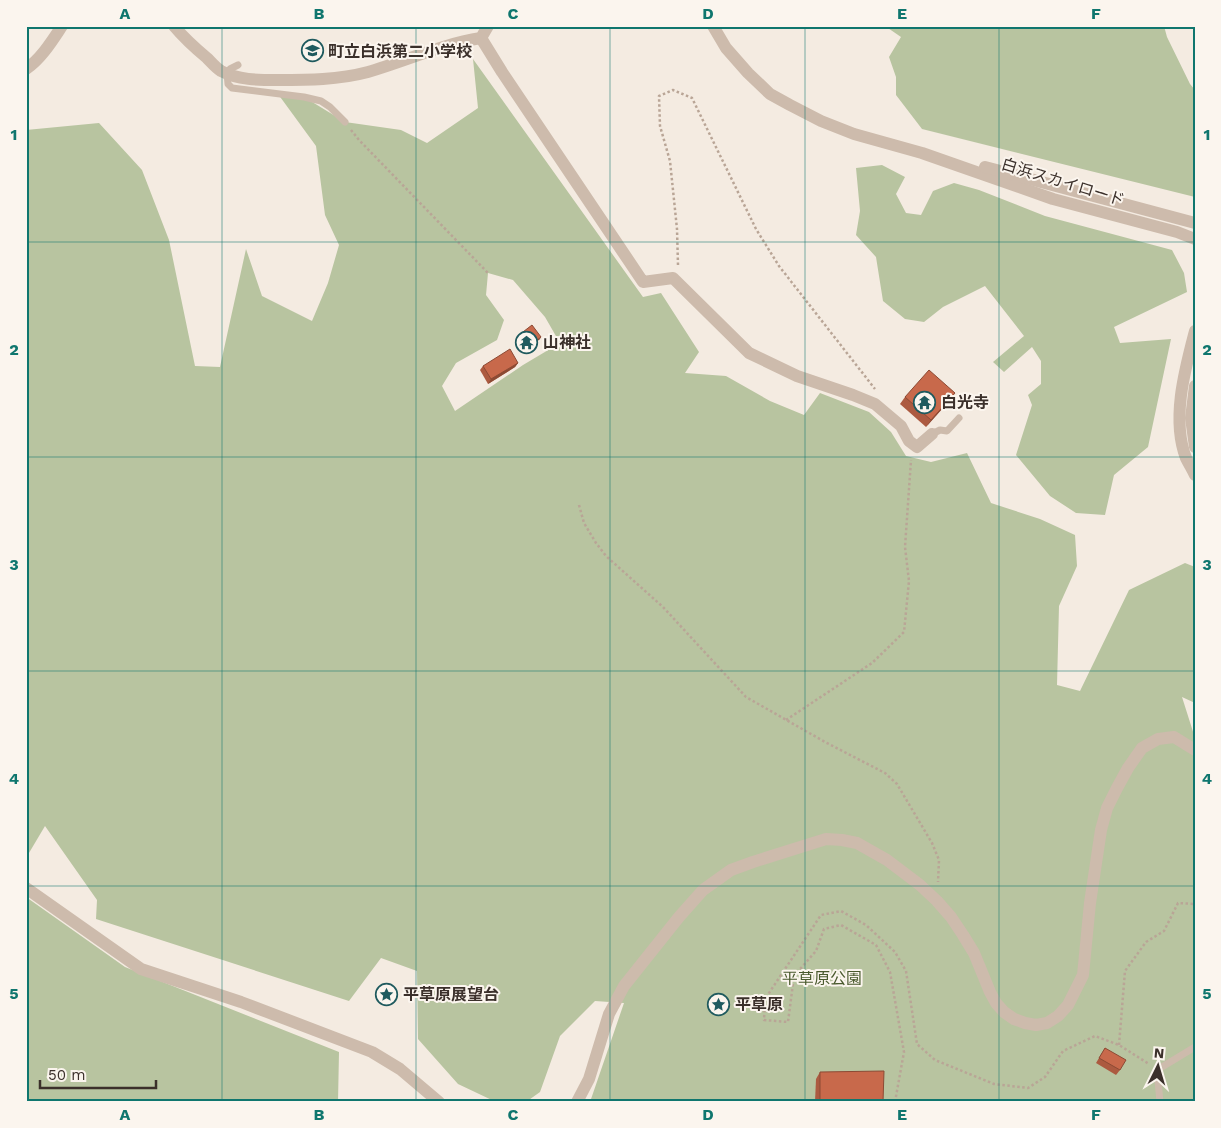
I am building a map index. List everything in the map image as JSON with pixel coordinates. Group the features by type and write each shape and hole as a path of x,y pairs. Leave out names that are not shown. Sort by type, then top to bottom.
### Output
{"street":[{"path":"26,68 32,65 62,26"},
{"path":"174,26 220,70 238,78 258,80 342,78 368,72 450,44 482,38"},
{"path":"482,38 488,26"},
{"name":"白浜スカイロード","path":"713,26 726,48 770,94 821,120 854,134 922,154 1053,199 1177,232 1195,239"},
{"path":"482,38 502,72 643,282 673,278 749,353 797,376 853,394 875,404 901,426 909,441 917,447 932,434"},
{"name":"白浜スカイロード","path":"922,154 958,160 1195,223"},
{"path":"1195,331 1184,373 1180,418 1186,457 1195,475"},
{"path":"1195,386 1191,418 1195,446"},
{"path":"577,1102 589,1079 609,1014 624,986 678,917 703,890 731,870 826,839 857,843 887,860 920,885 951,917 963,935 974,953 990,992 1004,1012 1025,1024 1047,1023 1058,1016 1068,1005 1083,975 1090,903 1101,830 1107,808 1120,781 1142,748 1158,738 1174,737 1195,750"},
{"path":"26,888 141,970 241,1002 372,1052 400,1069 439,1102"}],"lane":[{"path":"238,65 227,73 228,84 232,88 304,97 321,101 345,122"},
{"path":"932,434 940,430 947,431 959,418"},
{"path":"1160,1102 1157,1070 1195,1047"}],"path":[{"path":"673,278 678,266 677,229 670,162 660,126 659,96 673,90 692,98 756,229 779,266 876,391"},
{"path":"359,140 488,273"},
{"path":"786,720 872,663 904,632 909,581 905,547 912,456 909,441"},
{"path":"579,505 584,523 606,556 663,607 746,697 825,742 885,773 897,784 932,843 939,860 937,901"},
{"path":"1119,1045 1125,971 1146,942 1164,931 1178,903 1195,904"},
{"path":"895,1102 904,1052 890,972 876,945 841,924 824,929 816,950 794,976 788,1022 764,1020 765,999 822,915 841,911 866,926 895,952 906,971 917,1044 935,1060 994,1084 1028,1088 1045,1077 1063,1051 1095,1036 1119,1045 1157,1070"}],"green space":[{"path":"885,26 1164,26 1167,37 1190,84 1195,90 1195,197 922,129 896,95 896,77 889,57 901,37"},
{"name":"平草原公園","path":"473,59 643,297 661,293 699,352 685,373 726,376 770,401 804,415 820,393 869,412 891,432 906,456 931,462 967,453 991,503 1040,519 1075,535 1077,566 1059,606 1057,685 1080,691 1129,590 1185,563 1195,567 1195,703 1182,697 1195,738 1195,1102 590,1102 624,1003 595,1001 560,1036 540,1092 526,1102 496,1102 458,1084 418,1039 417,971 381,958 349,1001 96,919 97,900 45,826 26,858 26,130 99,123 142,170 169,240 195,366 220,367 246,249 262,296 312,321 328,283 339,245 325,215 316,146 278,94 304,97 345,122 401,130 427,143 478,108","holes":["488,273 513,280 545,317 560,343 523,365 455,411 442,386 456,363 497,340 504,320 486,295"]},
{"path":"882,165 905,177 896,194 906,213 921,215 933,191 954,183 979,190 1045,216 1172,250 1184,273 1187,292 1114,327 1120,343 1171,339 1148,447 1114,475 1105,515 1076,513 1050,496 1016,455 1032,405 1028,395 1041,384 1041,361 1032,347 1004,372 993,362 1024,336 985,286 943,307 924,322 905,319 883,301 876,257 856,235 860,211 856,168"},
{"path":"26,897 125,967 339,1052 338,1102 26,1102"}],"building":[{"path":"532,325 541,337 528,347 519,335"},
{"path":"510,349 518,363 491,379 483,366"},
{"name":"白光寺","path":"929,370 955,393 931,420 905,397"},
{"path":"1105,1048 1126,1060 1120,1070 1099,1058"},
{"path":"884,1071 883,1102 820,1102 820,1072"}],"place":[{"name":"町立白浜第二小学校","path":"312,51"},
{"name":"山神社","path":"527,342"},
{"name":"白光寺","path":"925,402"},
{"name":"平草原展望台","path":"387,994"},
{"name":"平草原","path":"719,1004"}]}
